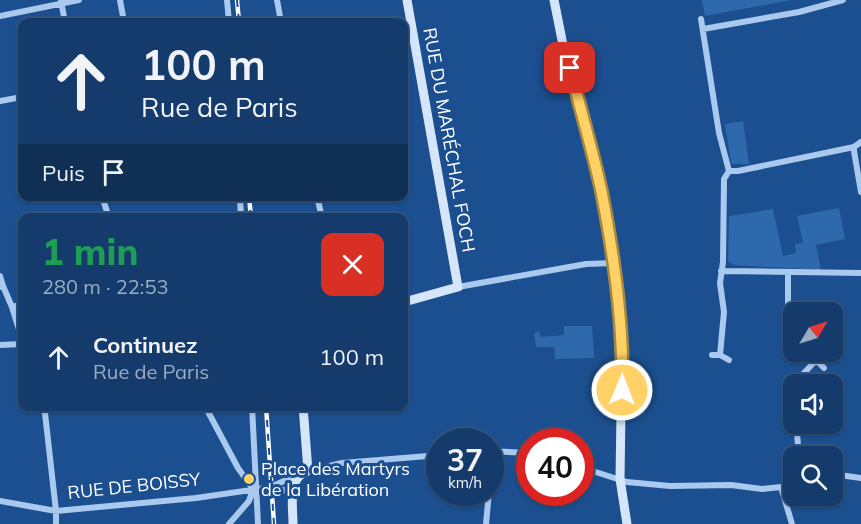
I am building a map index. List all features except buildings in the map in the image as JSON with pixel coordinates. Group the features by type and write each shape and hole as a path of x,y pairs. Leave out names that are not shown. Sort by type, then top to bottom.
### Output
{"street":[{"path":"0,16 61,1 80,0"},
{"path":"120,0 123,18"},
{"path":"227,0 229,18"},
{"path":"277,0 280,18"},
{"name":"RUE DU MARÉCHAL FOCH","path":"407,0 458,287"},
{"path":"554,0 563,45 600,188 615,277 623,352 620,479 627,524"},
{"path":"703,29 790,14 843,0"},
{"path":"61,1 64,18"},
{"path":"700,19 719,133 729,171 724,179 720,283 724,312 720,355"},
{"path":"0,102 18,98"},
{"path":"729,171 854,147 861,142"},
{"path":"854,147 861,192"},
{"path":"408,301 458,287 586,264 613,263"},
{"path":"721,271 861,273"},
{"path":"788,273 788,302"},
{"path":"0,276 18,326"},
{"path":"12,307 18,305"},
{"path":"0,345 18,344"},
{"path":"712,355 720,355 729,360"},
{"path":"803,374 816,360 824,368"},
{"path":"44,411 56,524"},
{"path":"208,411 240,472 255,489"},
{"path":"252,411 258,524"},
{"path":"293,524 294,483 304,472 303,411"},
{"name":"RUE DE BOISSY","path":"0,501 56,511 196,498 272,486 304,472 342,463 426,456"},
{"path":"240,472 245,473 255,469"},
{"path":"594,471 627,482 670,486 730,485 762,489 781,487 792,524"},
{"path":"843,476 861,478"},
{"path":"272,486 287,491 293,500"},
{"path":"229,524 249,501 255,489"},
{"path":"486,524 488,506"}],"shaded area":[{"path":"702,0 791,0 705,16"},
{"path":"743,121 749,164 733,164 725,124"},
{"path":"839,208 845,239 816,245 821,270 734,265 728,261 729,216 773,209 783,256 796,253 795,244 803,243 797,216"},
{"path":"564,326 592,326 594,358 555,359 554,347 536,347 534,333 539,331 541,337 564,335"}],"railway":[{"path":"237,0 239,18"},
{"path":"249,201 251,213"},
{"path":"266,411 274,524"}],"place":[{"name":"Place des Martyrs de la Libération","path":"249,479"}],"route":[{"path":"570,68 600,188 611,250 622,339 622,390"}]}
